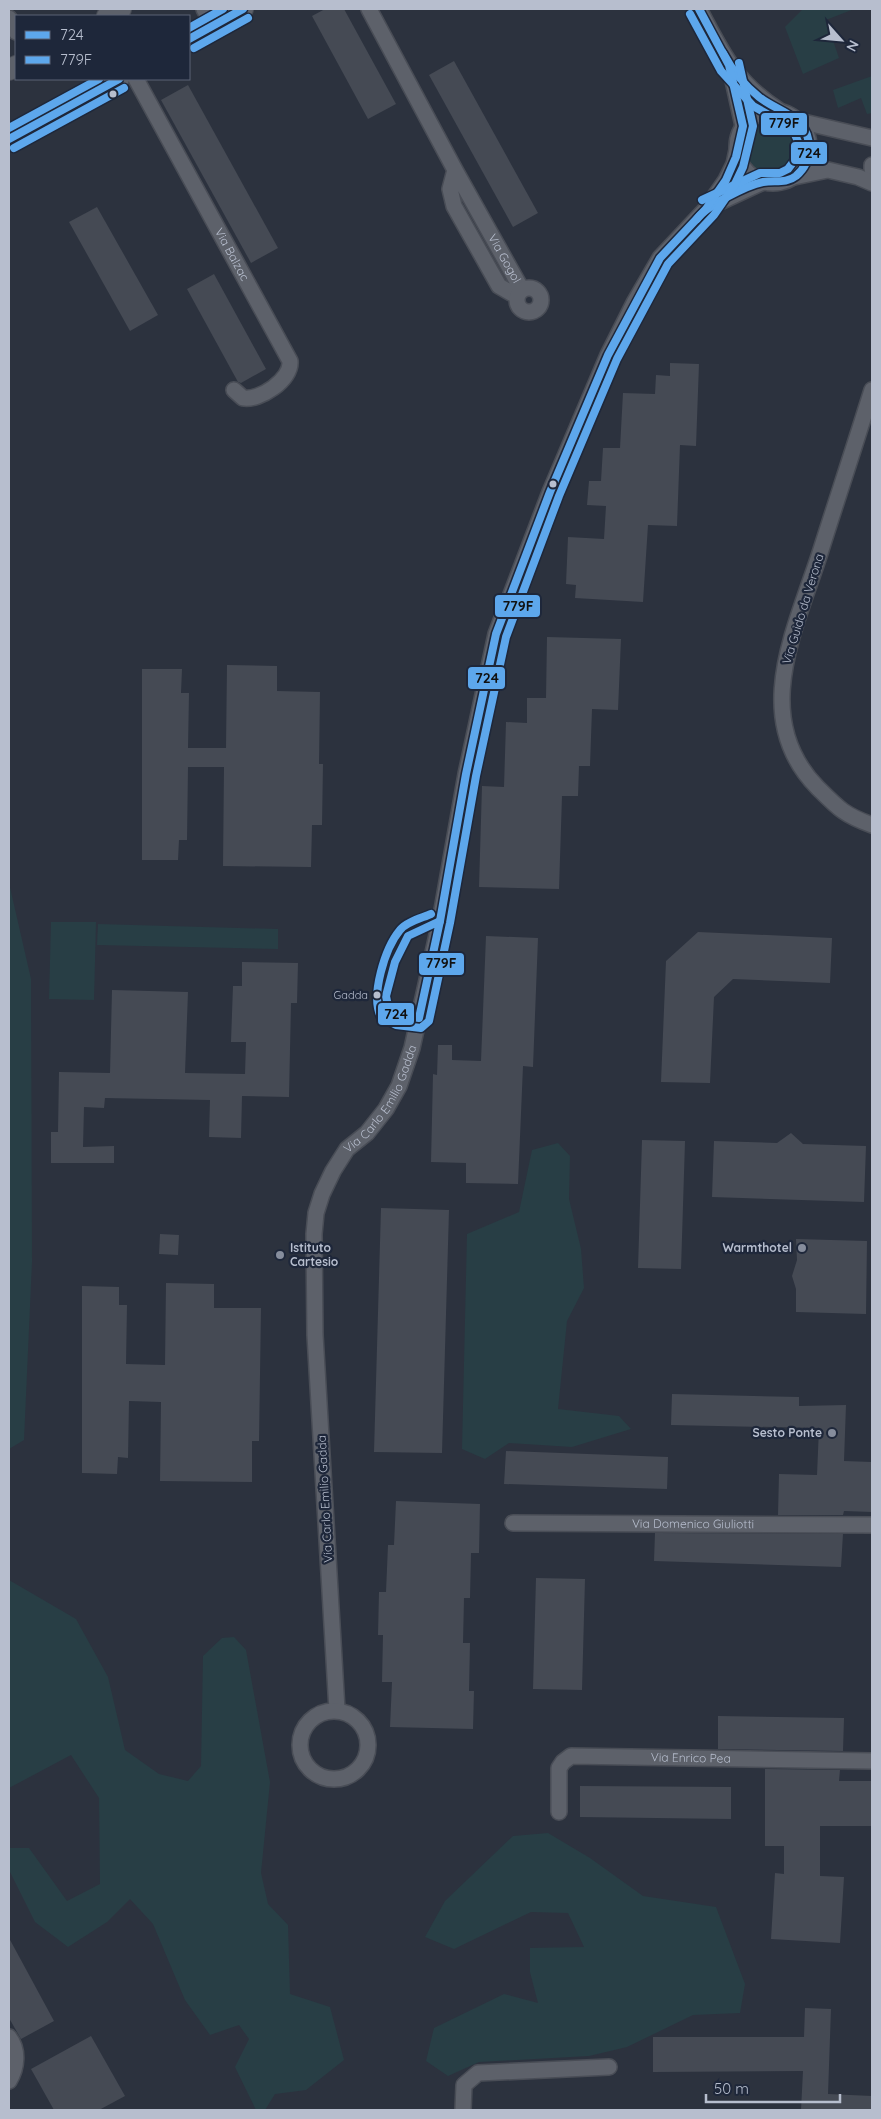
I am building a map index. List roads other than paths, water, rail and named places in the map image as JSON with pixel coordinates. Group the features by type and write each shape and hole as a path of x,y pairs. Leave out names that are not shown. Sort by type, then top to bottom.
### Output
{"street":[{"path":"109,15 121,9"},
{"path":"190,38 209,17 243,9"},
{"name":"Via Gogol","path":"370,9 455,170 450,189 454,206 499,286 511,293 522,290"},
{"path":"699,9 729,65 754,92 780,111 799,121 872,138"},
{"path":"9,18 15,30"},
{"path":"729,65 743,126 738,145 739,161 743,168 755,179 763,182 782,183 794,177 828,170 858,177 872,183"},
{"path":"9,139 117,80"},
{"name":"Via Balzac","path":"137,80 290,361 289,372 284,379 254,398 243,398 234,390"},
{"path":"743,126 757,114 768,111 780,111"},
{"path":"794,177 803,168 809,154 807,134 799,121"},
{"name":"Via Carlo Emilio Gadda","path":"337,1710 315,1335 314,1234 316,1213 329,1178 347,1149 367,1133 386,1109 399,1086 412,1048 496,634 550,492 608,355 634,304 660,258 706,209 730,172 738,145"},
{"name":"Via Carlo Emilio Gadda","path":"706,209 763,182"},
{"name":"Via Guido da Verona","path":"872,390 789,648 780,696 785,730 800,767 838,808 850,817 872,825"},
{"path":"850,817 872,834"},
{"name":"Via Domenico Giuliotti","path":"513,1523 872,1525"},
{"path":"337,1710 348,1713 358,1720 365,1729 368,1746 363,1763 356,1772 346,1778 334,1780 323,1778 313,1773 305,1765 300,1754 299,1744 301,1732 315,1715 337,1710"},
{"name":"Via Enrico Pea","path":"559,1812 559,1768 566,1758 570,1756 872,1761"},
{"path":"9,2037 12,2041 17,2064 9,2081"},
{"path":"463,2110 464,2086 478,2073 609,2067"}],"place":[{"name":"Gadda","path":"377,995"},
{"name":"Warmthotel","path":"802,1248"},
{"name":"Istituto Cartesio","path":"280,1255"},
{"name":"Sesto Ponte","path":"832,1433"}]}
